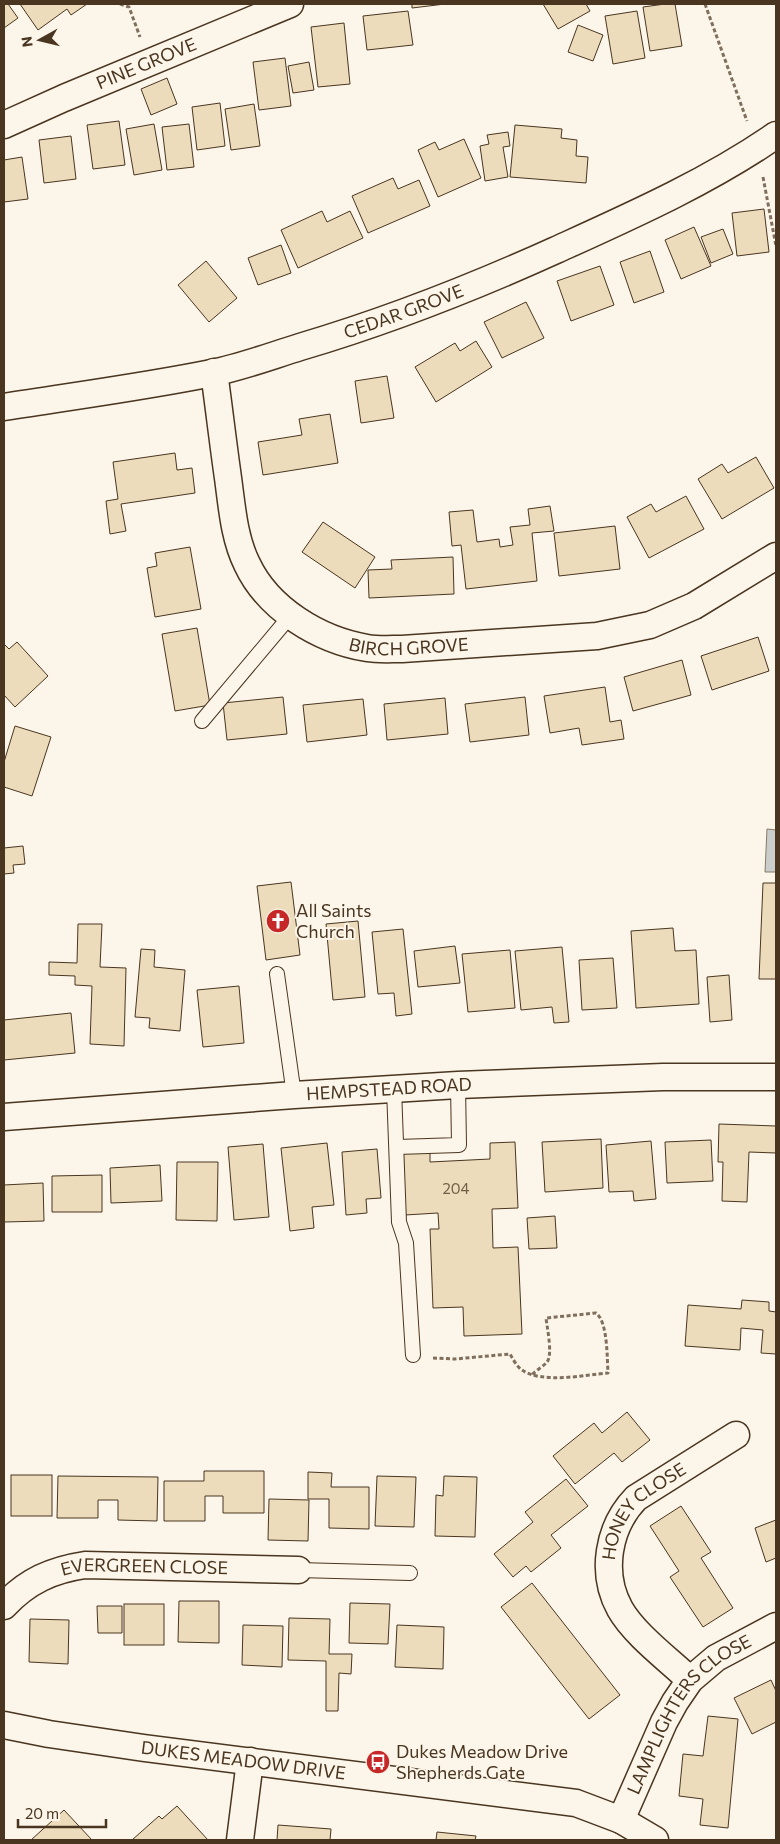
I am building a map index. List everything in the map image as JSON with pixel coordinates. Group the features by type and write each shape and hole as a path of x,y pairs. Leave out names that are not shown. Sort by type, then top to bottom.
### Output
{"street":[{"name":"PINE GROVE","path":"4,125 148,62 290,4"},
{"name":"CEDAR GROVE","path":"4,408 214,372 357,330 514,269 681,192 767,142"},
{"name":"BIRCH GROVE","path":"214,372 233,512 238,540 247,564 272,599 291,615 328,637 347,644 370,648 402,649 597,636 650,624 671,617 701,602 776,556"},
{"name":"HEMPSTEAD ROAD","path":"4,1117 294,1095 458,1085 646,1078 776,1077"},
{"name":"HONEY CLOSE","path":"690,1680 642,1636 619,1608 610,1577 611,1540 617,1524 626,1509 636,1498 736,1435"},
{"name":"EVERGREEN CLOSE","path":"4,1606 30,1582 64,1568 85,1565 298,1570"},
{"name":"LAMPLIGHTERS CLOSE","path":"621,1820 664,1722 674,1702 690,1680 716,1658 776,1626"},
{"name":"DUKES MEADOW DRIVE","path":"4,1726 144,1748 576,1803 621,1820 655,1840"},
{"path":"240,1840 250,1761"}],"lane":[{"path":"202,720 291,615"},
{"path":"277,974 294,1095"},
{"path":"397,1147 459,1145 458,1085"},
{"path":"394,1089 399,1222 406,1243 413,1355"},
{"path":"298,1570 410,1573"}],"path":[{"path":"120,4 129,6 148,62"},
{"path":"705,4 767,142 776,246"},
{"path":"413,1355 455,1359 510,1354 520,1370 532,1375 554,1378 608,1373 605,1333 600,1315 596,1313 546,1318 550,1355 547,1361 532,1375"}],"shaded area":[{"path":"767,829 776,830 776,872 765,872"}],"building":[{"path":"4,4 8,4 18,18 4,28"},
{"path":"20,4 87,4 71,15 67,9 38,30"},
{"path":"412,4 445,4 412,8"},
{"path":"543,4 586,4 590,11 558,29"},
{"path":"675,4 682,46 650,51 643,7"},
{"path":"408,11 413,45 367,50 363,16"},
{"path":"637,11 645,58 613,64 605,16"},
{"path":"344,23 350,84 318,87 311,27"},
{"path":"578,25 603,35 593,61 568,52"},
{"path":"285,58 291,106 259,110 253,62"},
{"path":"309,62 314,90 293,93 288,66"},
{"path":"167,78 177,104 151,115 141,89"},
{"path":"220,103 225,146 197,150 192,107"},
{"path":"254,104 260,146 231,150 225,109"},
{"path":"119,121 125,165 93,169 87,125"},
{"path":"154,124 162,170 134,175 126,129"},
{"path":"189,124 194,167 167,170 162,127"},
{"path":"515,125 562,129 561,138 577,140 576,156 588,157 586,183 510,177"},
{"path":"508,132 510,146 503,147 508,177 485,181 480,146 489,144 487,135"},
{"path":"71,136 76,179 44,183 39,140"},
{"path":"464,139 481,178 438,197 418,150 435,142 439,150"},
{"path":"22,157 28,199 4,202 4,160"},
{"path":"393,178 398,189 419,180 430,206 368,233 352,196"},
{"path":"764,209 769,252 737,256 732,213"},
{"path":"322,211 327,222 350,211 363,238 298,268 281,230"},
{"path":"694,227 711,266 681,279 665,240"},
{"path":"723,229 733,254 711,263 701,237"},
{"path":"281,245 291,273 258,285 248,258"},
{"path":"650,251 664,292 634,303 620,262"},
{"path":"206,261 237,298 209,322 178,285"},
{"path":"600,266 614,305 571,321 557,281"},
{"path":"526,302 544,338 502,358 484,322"},
{"path":"476,341 492,367 436,402 415,367 455,343 460,351"},
{"path":"387,376 394,418 361,423 355,381"},
{"path":"330,414 338,463 263,475 258,442 302,435 299,419"},
{"path":"175,453 177,470 192,468 195,493 121,504 126,531 110,534 106,501 118,499 113,462"},
{"path":"756,457 774,488 722,519 698,479 722,464 728,473"},
{"path":"686,496 704,529 649,558 627,517 651,504 656,512"},
{"path":"550,506 554,531 532,533 537,581 466,589 461,545 452,546 449,512 473,510 477,542 499,539 500,547 513,545 510,527 530,525 528,509"},
{"path":"323,522 375,557 355,588 302,552"},
{"path":"615,526 620,569 559,576 554,533"},
{"path":"190,547 201,609 155,617 147,568 157,566 155,553"},
{"path":"453,557 454,594 369,598 368,570 392,569 391,560"},
{"path":"197,628 210,705 175,711 162,634"},
{"path":"758,637 769,671 712,690 701,656"},
{"path":"17,642 48,676 15,707 4,695 4,644 9,649"},
{"path":"682,660 691,695 633,711 624,677"},
{"path":"605,687 610,722 621,720 624,739 582,745 579,728 550,733 544,696"},
{"path":"283,697 287,734 227,740 223,703"},
{"path":"525,697 529,735 470,742 465,704"},
{"path":"445,698 448,734 387,740 384,704"},
{"path":"363,699 367,735 307,742 303,705"},
{"path":"15,726 51,737 32,796 4,787 4,762"},
{"path":"23,846 25,864 13,865 14,873 4,874 4,848"},
{"name":"All Saints Church","path":"291,882 300,955 266,960 257,886"},
{"path":"763,883 776,883 776,979 759,979"},
{"path":"358,921 365,997 333,1000 326,924"},
{"path":"78,924 102,924 100,967 126,968 124,1046 90,1044 92,986 75,985 75,976 49,975 49,962 77,963"},
{"path":"673,928 675,951 696,950 699,1004 636,1008 631,931"},
{"path":"403,929 412,1014 396,1016 394,993 378,994 372,932"},
{"path":"455,946 460,983 418,987 414,951"},
{"path":"562,947 569,1022 554,1023 552,1007 521,1010 515,951"},
{"path":"141,949 155,950 154,967 185,970 180,1031 149,1028 150,1018 135,1017"},
{"path":"510,950 515,1008 468,1012 462,954"},
{"path":"613,958 617,1008 582,1010 579,960"},
{"path":"729,975 732,1020 710,1022 707,977"},
{"path":"239,986 244,1043 203,1047 197,990"},
{"path":"71,1013 75,1053 4,1060 4,1020"},
{"path":"719,1124 776,1126 776,1153 749,1152 747,1202 722,1201 723,1162 718,1162"},
{"path":"601,1139 603,1188 545,1192 542,1142"},
{"path":"711,1140 713,1181 667,1183 665,1142"},
{"path":"651,1141 656,1199 634,1201 633,1191 609,1192 606,1145"},
{"path":"515,1142 518,1208 492,1209 493,1248 518,1247 522,1334 464,1336 463,1307 433,1308 430,1229 439,1229 438,1213 405,1215 403,1151 430,1150 430,1162 490,1159 490,1143"},
{"path":"327,1143 334,1205 312,1207 314,1228 290,1231 281,1148"},
{"path":"263,1144 269,1217 234,1220 228,1147"},
{"path":"377,1149 381,1198 366,1199 367,1213 346,1215 342,1152"},
{"path":"177,1162 218,1162 217,1221 176,1220"},
{"path":"160,1165 162,1201 111,1203 110,1168"},
{"path":"102,1175 102,1212 52,1212 52,1176"},
{"path":"43,1183 44,1221 4,1222 4,1185"},
{"path":"555,1216 557,1248 529,1249 527,1218"},
{"path":"742,1300 769,1302 769,1311 776,1312 776,1354 761,1353 763,1330 741,1328 740,1350 685,1346 688,1305 741,1309"},
{"path":"627,1412 650,1440 622,1462 614,1453 575,1484 553,1456 594,1423 602,1433"},
{"path":"204,1471 264,1471 264,1513 223,1513 223,1496 205,1496 205,1521 164,1521 164,1481 204,1481"},
{"path":"308,1472 332,1473 331,1487 369,1487 369,1529 329,1528 329,1499 308,1499"},
{"path":"11,1475 52,1475 52,1516 11,1516"},
{"path":"58,1476 158,1477 157,1521 118,1520 118,1500 98,1500 98,1518 57,1518"},
{"path":"377,1476 416,1477 414,1527 375,1526"},
{"path":"444,1476 477,1477 475,1537 435,1536 436,1495 443,1496"},
{"path":"566,1479 588,1506 551,1535 561,1548 531,1572 526,1566 513,1577 494,1554 533,1522 525,1512"},
{"path":"269,1499 309,1500 308,1541 268,1540"},
{"path":"681,1506 711,1552 701,1558 733,1608 703,1627 670,1577 679,1571 650,1526"},
{"path":"776,1520 776,1558 766,1562 755,1528"},
{"path":"532,1583 620,1695 589,1719 501,1607"},
{"path":"179,1601 219,1601 219,1643 178,1642"},
{"path":"350,1603 390,1604 388,1644 349,1643"},
{"path":"124,1604 164,1604 164,1645 124,1645"},
{"path":"97,1606 122,1606 122,1633 98,1633"},
{"path":"289,1618 330,1619 329,1654 352,1654 351,1674 339,1673 338,1711 326,1711 326,1661 288,1660"},
{"path":"30,1619 69,1620 68,1664 29,1662"},
{"path":"243,1625 283,1626 282,1667 242,1665"},
{"path":"397,1625 444,1627 443,1669 395,1667"},
{"path":"771,1680 776,1691 776,1722 752,1734 734,1698"},
{"path":"708,1716 738,1719 728,1828 700,1825 703,1799 679,1796 683,1754 703,1756"},
{"path":"177,1806 208,1840 132,1840 159,1816 162,1819"},
{"path":"64,1810 92,1840 31,1840"},
{"path":"278,1825 331,1829 330,1840 277,1840"},
{"path":"437,1832 476,1836 475,1840 436,1840"}],"place":[{"name":"All Saints Church","path":"278,921"},
{"name":"Dukes Meadow Drive Shepherds Gate","path":"378,1762"}]}
